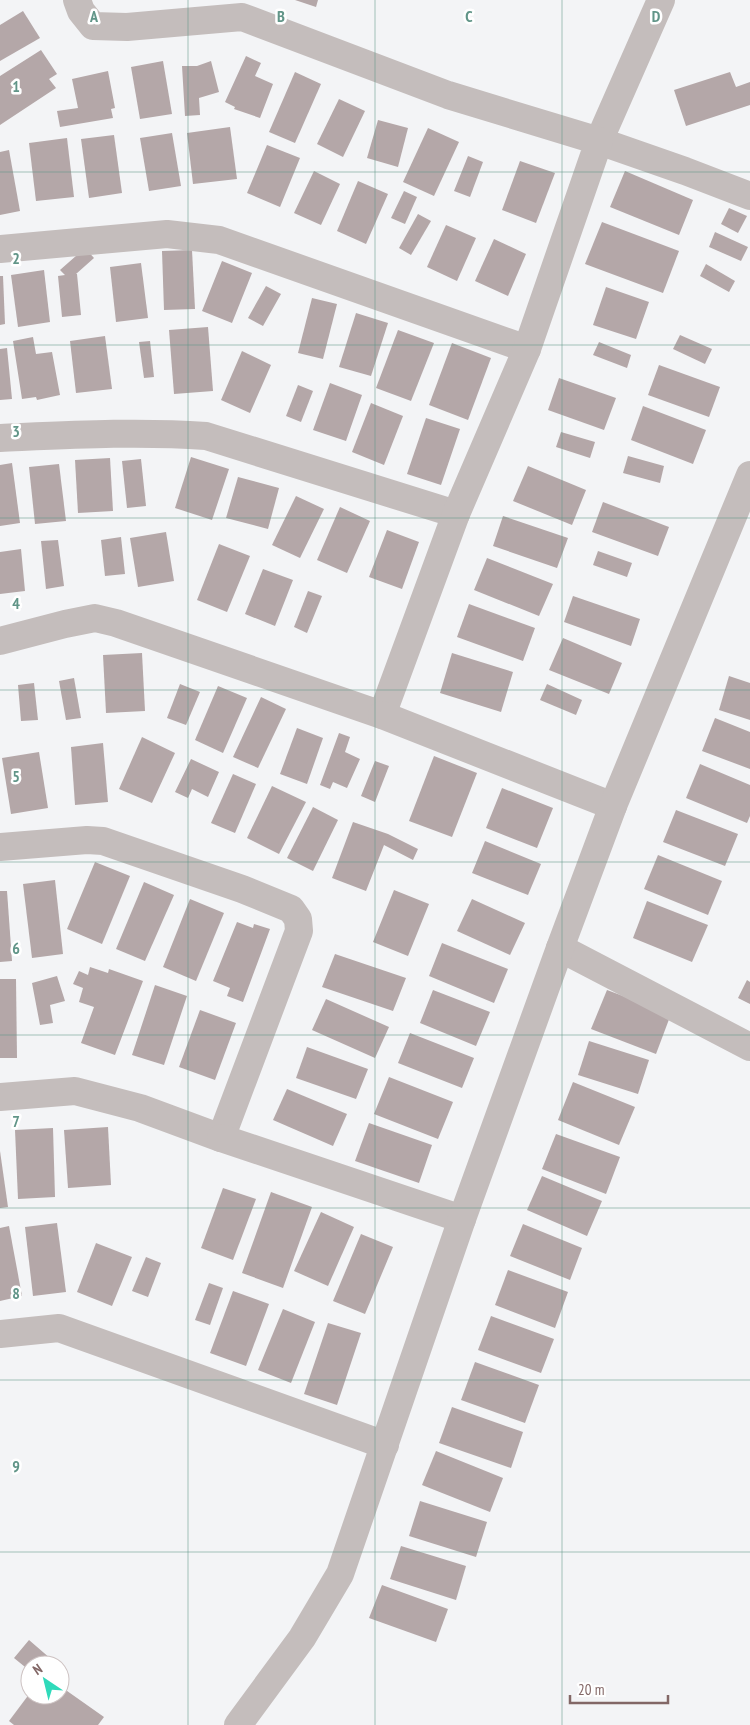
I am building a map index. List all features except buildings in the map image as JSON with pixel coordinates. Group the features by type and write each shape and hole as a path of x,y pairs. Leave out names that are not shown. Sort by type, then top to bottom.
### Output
{"street":[{"path":"77,0 81,11 93,26 127,27 242,18 448,95 599,141 750,196"},
{"path":"382,715 456,514 527,349 599,141 661,0"},
{"path":"0,249 167,234 219,240 527,349"},
{"path":"0,438 102,433 166,433 206,436 456,514"},
{"path":"238,1725 302,1638 340,1574 462,1220 560,948 613,806 750,475"},
{"path":"0,641 95,618 116,623 382,715 613,806"},
{"path":"0,846 87,840 103,841 242,889 291,909 298,919 299,931 222,1138"},
{"path":"560,948 750,1047"},
{"path":"0,1097 75,1091 140,1108 462,1220"},
{"path":"0,1334 59,1328 385,1445"}]}
